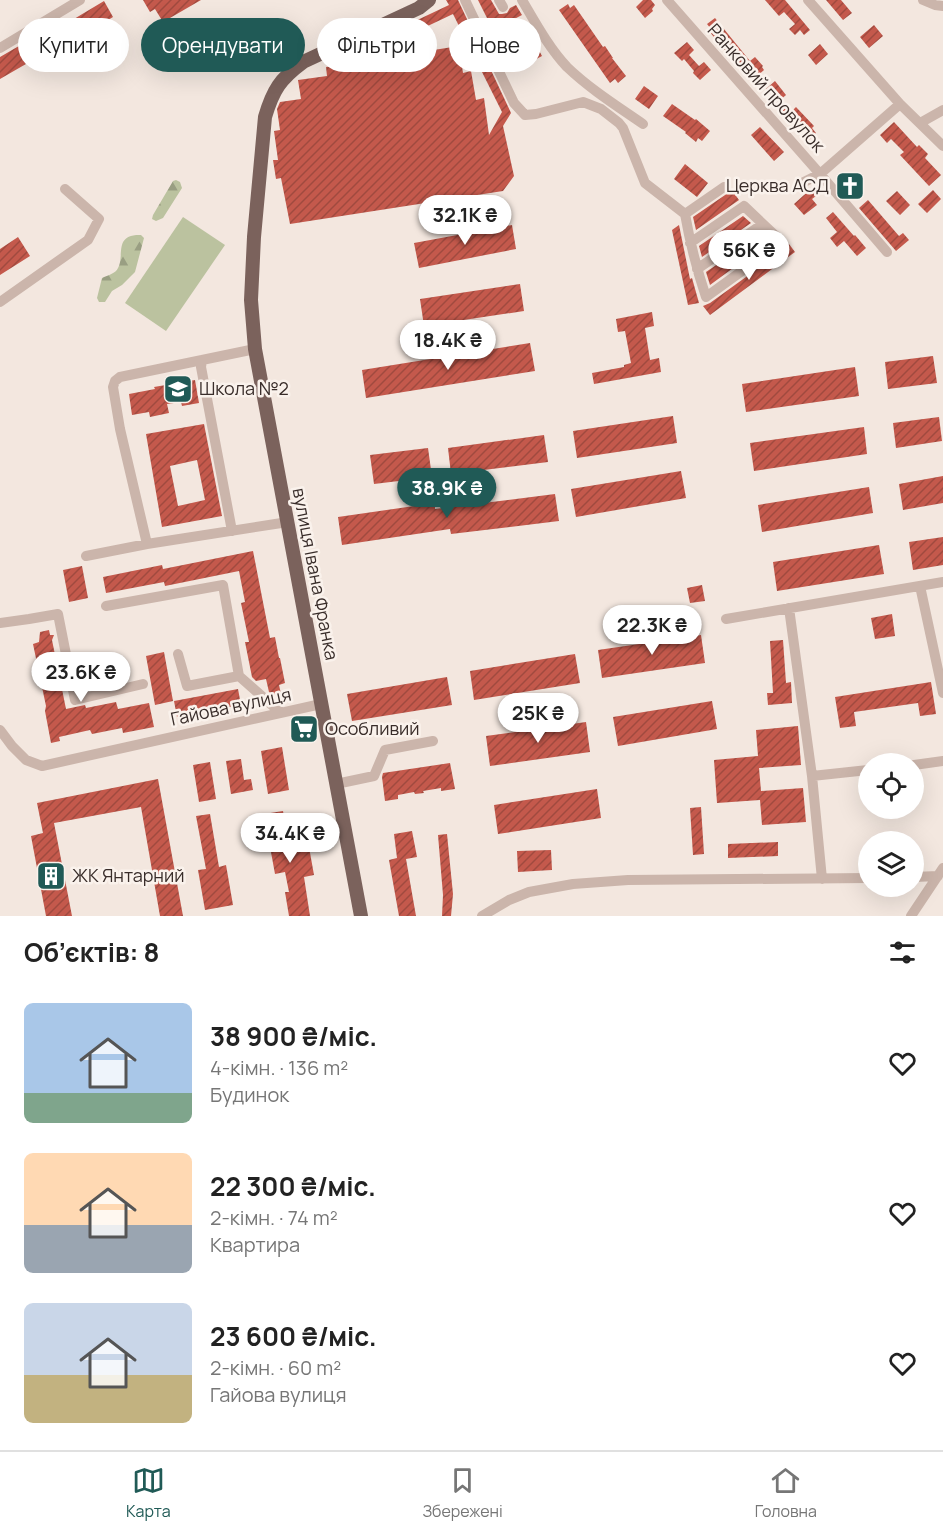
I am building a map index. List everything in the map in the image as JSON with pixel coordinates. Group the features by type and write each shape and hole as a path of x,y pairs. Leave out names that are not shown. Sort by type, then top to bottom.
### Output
{"main road":[{"name":"вулиця Івана Франка","path":"361,916 255,349 251,300 254,237 265,117 270,99 278,84 303,62 419,8 429,0"}],"street":[{"path":"0,48 80,0"},
{"path":"465,0 514,103 525,115 583,102 601,109 619,123 645,183 685,214 690,243 706,297 782,242 744,206 690,243"},
{"path":"522,0 566,65 591,88 643,124"},
{"name":"Ранковий провулок","path":"667,0 887,252"},
{"path":"808,0 900,104 943,146"},
{"path":"923,0 943,6"},
{"path":"800,184 820,174 900,104"},
{"path":"920,123 943,110"},
{"path":"685,214 724,187"},
{"path":"0,302 88,240 99,219 65,189"},
{"path":"697,269 763,224"},
{"path":"147,544 120,429 113,387 115,381 120,377 255,349"},
{"path":"202,360 201,367 231,531"},
{"path":"86,556 288,522"},
{"path":"726,618 943,582"},
{"path":"106,606 223,585 239,676 281,713"},
{"path":"920,586 943,693"},
{"path":"789,608 812,776 822,879"},
{"path":"0,622 58,614 75,700 143,684"},
{"path":"178,654 187,686 239,676"},
{"name":"Гайова вулиця","path":"0,730 26,760 42,766 321,705"},
{"path":"336,784 374,776 385,750 433,741"},
{"path":"924,764 943,761"},
{"path":"812,776 858,771"},
{"path":"924,875 940,872"},
{"path":"911,916 940,872"},
{"path":"482,916 509,900 529,892 573,884 628,880 858,878"}],"green space":[{"path":"173,181 180,182 182,188 163,218 156,221 152,219"},
{"path":"183,217 225,245 166,331 125,303"},
{"path":"141,235 144,238 135,272 112,291 105,302 99,302 97,298 102,278 115,272 119,266 123,243 132,236"}],"building":[{"path":"143,0 201,0 170,18 161,18 155,9 150,12"},
{"path":"446,0 458,0 466,18 455,18 453,14 437,22 437,18 422,18 449,5"},
{"path":"478,0 491,0 499,14 507,13 516,5 522,15 516,18 487,18"},
{"path":"643,0 651,0 655,5 653,11 645,18 636,7"},
{"path":"765,0 785,0 810,30 804,35 800,30 795,35 789,29 795,24 784,12 779,16"},
{"path":"826,0 841,0 852,13 843,20"},
{"path":"104,1 113,17 111,18 76,18"},
{"path":"568,4 570,8 574,5 626,76 618,83 615,79 610,83 559,10"},
{"path":"715,18 750,61 755,57 763,66 764,70 756,77 753,74 751,76 729,52 727,53 709,31 711,29 707,24"},
{"path":"874,25 883,36 869,48 860,37"},
{"path":"687,42 694,50 689,55 699,66 704,62 711,70 700,80 684,59 682,61 674,53"},
{"path":"820,44 828,54 816,65 808,55"},
{"path":"18,47 18,69 0,79 0,57"},
{"path":"449,48 449,72 471,72 476,100 484,98 489,135 502,112 482,72 492,72 511,113 503,126 514,176 503,191 290,224 281,178 276,179 273,160 278,160 274,131 280,130 277,109 280,102 301,99 298,80 327,76 327,72 437,72 437,49"},
{"path":"775,81 786,95 779,101 775,96 773,98 766,89"},
{"path":"644,86 658,96 649,109 635,99"},
{"path":"672,104 710,131 702,141 698,138 696,142 663,116"},
{"path":"787,106 792,111 796,107 814,126 812,128 816,133 809,140 781,112"},
{"path":"894,122 917,147 919,145 928,154 925,158 941,175 929,186 900,155 904,152 891,139 887,143 880,135"},
{"path":"760,127 784,152 774,161 751,135"},
{"path":"685,164 708,183 697,197 674,179"},
{"path":"814,186 820,193 812,199 817,205 804,215 794,204"},
{"path":"731,189 739,200 696,230 693,217"},
{"path":"933,190 941,199 927,213 918,204"},
{"path":"897,191 910,205 900,215 886,201"},
{"path":"868,200 899,236 903,233 909,240 896,251 859,208"},
{"path":"833,212 866,248 857,256 844,241 837,247 830,238 837,232 826,218"},
{"path":"743,216 751,223 702,257 699,246"},
{"path":"512,225 516,249 419,268 414,243"},
{"path":"679,225 690,279 692,278 699,303 688,305 672,230"},
{"path":"762,234 770,241 710,285 706,272"},
{"path":"18,237 30,256 0,275 0,249"},
{"path":"789,244 795,252 710,315 703,306"},
{"path":"520,284 524,311 424,326 420,299"},
{"path":"652,312 654,326 645,328 650,360 659,358 661,372 594,384 592,373 624,367 631,363 625,331 618,332 616,319"},
{"path":"530,343 535,371 366,398 362,370"},
{"path":"933,356 937,383 888,389 885,362"},
{"path":"855,367 859,396 746,412 742,384"},
{"path":"195,380 199,403 182,406 181,402 167,404 169,413 150,417 149,412 132,415 129,394"},
{"path":"673,416 677,443 577,458 573,431"},
{"path":"939,417 942,441 896,448 893,423"},
{"path":"204,424 222,516 162,527 146,434","holes":["197,460 205,500 178,506 170,466"]},
{"path":"864,427 867,454 754,471 750,443"},
{"path":"544,435 548,462 451,474 448,448"},
{"path":"428,448 432,477 374,484 370,455"},
{"path":"681,471 686,498 576,517 571,489"},
{"path":"943,476 943,503 903,510 899,484"},
{"path":"869,487 873,513 762,532 758,505"},
{"path":"555,494 559,521 451,534 450,529 342,545 338,517 435,503 435,509"},
{"path":"943,537 943,565 913,570 909,542"},
{"path":"879,545 884,574 777,591 773,562"},
{"path":"253,551 270,638 275,637 285,683 279,685 281,694 273,696 269,692 266,679 256,681 252,677 245,642 249,642 241,603 245,602 239,571 165,586 164,582 106,593 103,577 162,565 163,569"},
{"path":"82,566 88,598 69,602 63,570"},
{"path":"702,585 705,601 690,603 687,588"},
{"path":"892,614 895,636 875,639 871,618"},
{"path":"49,630 50,635 54,635 52,640 66,709 116,702 118,709 149,703 154,727 123,733 122,728 92,734 90,730 59,737 60,741 51,743 33,644 39,642 40,632"},
{"path":"701,635 705,663 602,678 598,650"},
{"path":"783,640 786,683 791,682 792,703 768,705 767,693 773,693 770,641"},
{"path":"164,652 173,701 155,705 146,656"},
{"path":"575,654 580,683 474,700 470,671"},
{"path":"447,677 452,705 352,721 347,694"},
{"path":"931,682 936,714 920,716 918,703 854,712 856,726 840,728 835,697"},
{"path":"238,689 241,705 177,717 174,701"},
{"path":"712,701 717,729 618,746 613,717"},
{"path":"312,719 315,734 297,738 293,723"},
{"path":"586,722 590,752 490,766 486,736"},
{"path":"798,726 801,765 759,768 761,791 803,788 806,822 762,825 760,800 717,803 714,760 758,756 756,730"},
{"path":"282,747 289,790 268,794 261,751"},
{"path":"241,759 244,780 251,779 253,790 231,794 226,761"},
{"path":"210,762 216,799 199,802 193,765"},
{"path":"450,763 455,789 441,791 441,788 415,794 414,792 398,795 398,799 385,801 383,773"},
{"path":"158,779 183,916 160,916 141,807 54,823 72,916 46,916 31,836 43,833 37,803"},
{"path":"597,789 601,818 498,834 494,805"},
{"path":"701,807 704,854 693,855 690,808"},
{"path":"283,811 290,850 309,847 314,875 304,877 310,916 289,916 285,892 289,892 285,872 275,874 264,814"},
{"path":"210,814 219,867 226,865 233,905 205,910 198,870 206,869 196,816"},
{"path":"412,831 417,857 406,859 416,916 399,916 389,860 397,858 394,834"},
{"path":"447,834 453,894 451,916 442,916 443,895 438,835"},
{"path":"778,842 778,856 728,858 728,844"},
{"path":"551,850 552,870 518,872 517,851"}],"place":[{"name":"Церква АСД","path":"850,186"},
{"name":"Школа №2","path":"178,389"},
{"name":"Особливий","path":"304,729"},
{"name":"ЖК Янтарний","path":"51,876"}]}
